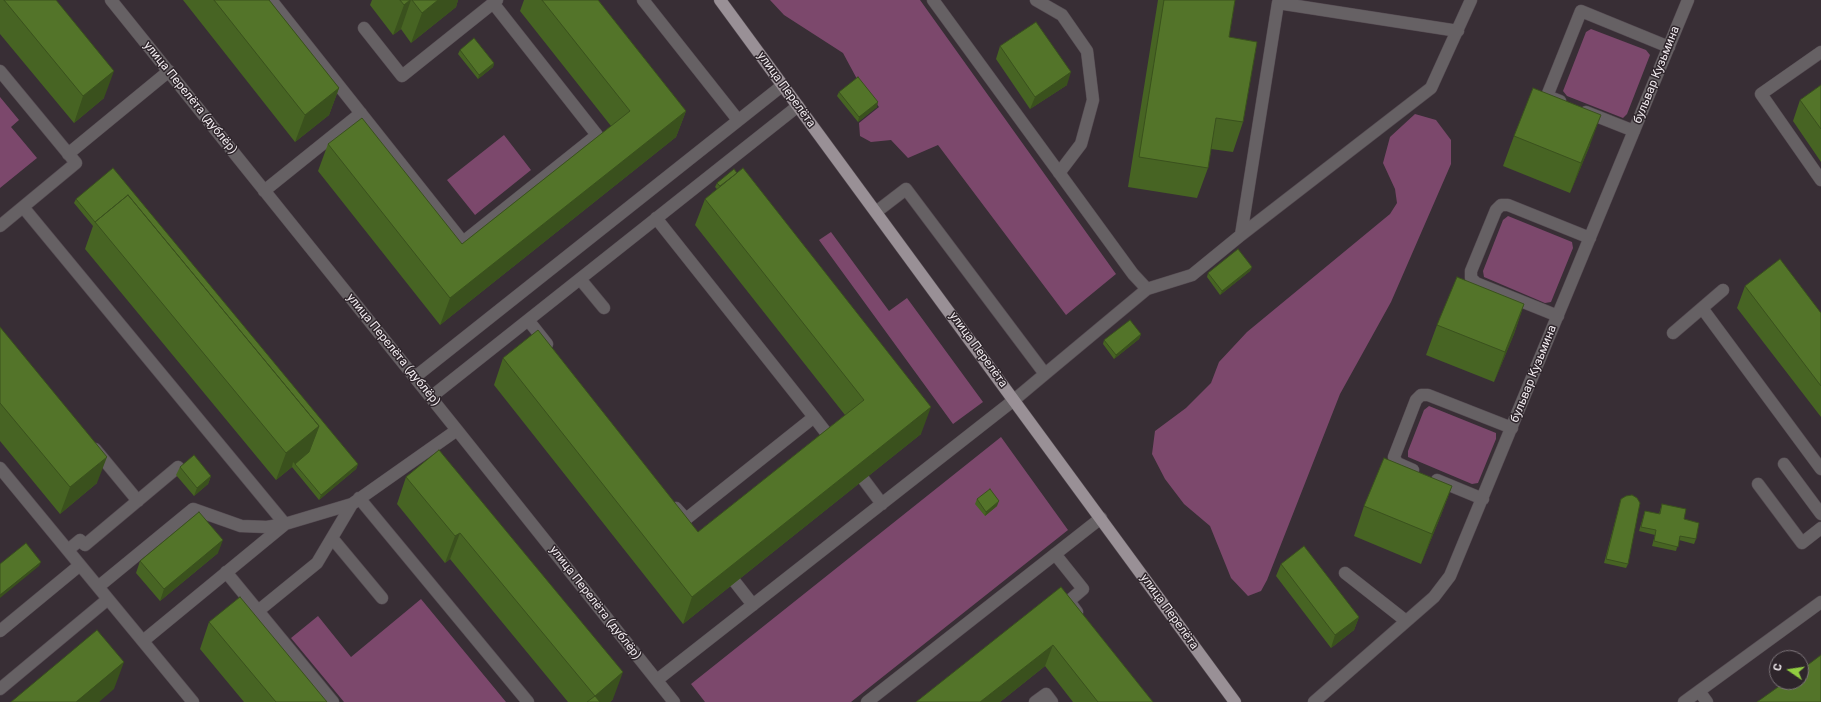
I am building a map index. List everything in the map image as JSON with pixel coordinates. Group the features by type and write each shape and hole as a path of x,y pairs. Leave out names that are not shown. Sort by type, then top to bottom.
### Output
{"main road":[{"name":"улица Перелёта","path":"720,0 1101,518 1234,702"}],"street":[{"name":"улица Перелёта (дублёр)","path":"111,0 415,377 674,702"},
{"path":"643,0 738,120"},
{"path":"933,0 1133,274 1147,289"},
{"path":"1036,0 1062,15 1087,51 1093,100 1080,144 1059,173"},
{"path":"657,680 1014,400 1147,289 1192,275 1240,235 1431,88 1458,31 1470,0"},
{"name":"бульвар Кузьмина","path":"1314,702 1434,597 1450,576 1688,0"},
{"path":"274,1 361,114 463,242 597,135 495,2 402,76 364,28"},
{"path":"1240,235 1278,3 1458,31"},
{"path":"1634,131 1547,96 1576,10 1669,47"},
{"path":"1821,52 1761,94 1821,180"},
{"path":"0,71 76,163 0,226"},
{"path":"68,154 169,71"},
{"path":"415,377 783,85"},
{"path":"431,397 798,106"},
{"path":"264,191 361,114"},
{"path":"876,212 906,190 1045,374"},
{"path":"1558,316 1476,283 1471,278 1471,271 1496,210 1501,205 1508,205 1590,238"},
{"path":"23,207 285,524"},
{"path":"656,218 834,443"},
{"path":"580,279 604,308"},
{"path":"1673,333 1723,290"},
{"path":"1702,308 1821,469"},
{"path":"528,320 553,351"},
{"path":"1483,499 1400,465 1394,460 1416,400 1421,395 1428,395 1512,428"},
{"path":"686,519 814,417"},
{"path":"98,587 192,508 241,526 267,527 285,524 356,501 457,430"},
{"path":"87,439 138,501"},
{"path":"1784,464 1821,514"},
{"path":"68,550 80,540 85,545 178,467"},
{"path":"0,468 193,702"},
{"path":"864,480 882,504"},
{"path":"1758,484 1802,543 1821,528"},
{"path":"671,500 694,529"},
{"path":"258,611 317,563 356,501"},
{"path":"356,501 528,702"},
{"path":"867,702 1101,518"},
{"path":"143,641 285,524"},
{"path":"332,538 382,598"},
{"path":"1055,554 1083,590 1069,601 1083,619"},
{"path":"0,631 80,565"},
{"path":"226,572 333,702"},
{"path":"1345,573 1406,621"},
{"path":"735,582 753,605"},
{"path":"0,690 108,599"},
{"path":"1684,702 1821,602"},
{"path":"1699,691 1707,702"},
{"path":"1035,702 1046,694 1052,702"}],"shaded area":[{"path":"770,0 920,0 1116,274 1066,315 938,145 908,158 891,140 871,142 860,136 859,123 879,107 857,79 843,53 784,15"},
{"path":"1591,29 1646,50 1650,55 1627,114 1623,118 1567,96 1563,91 1586,32"},
{"path":"0,97 19,120 11,127 37,158 0,188"},
{"path":"1415,114 1436,120 1451,140 1451,164 1391,302 1340,394 1267,580 1261,591 1248,596 1231,578 1210,526 1184,504 1165,479 1152,454 1155,431 1186,408 1211,383 1219,362 1247,332 1390,214 1397,203 1395,189 1383,163 1390,137"},
{"path":"504,135 531,170 475,215 447,180"},
{"path":"1508,216 1572,242 1573,248 1551,302 1545,303 1484,277 1483,271 1503,220"},
{"path":"831,232 889,311 907,298 983,402 953,424 819,240"},
{"path":"1429,406 1496,433 1496,439 1478,483 1472,484 1408,457 1408,451 1424,410"},
{"path":"1001,437 1068,530 851,702 705,702 691,684"},
{"path":"421,599 506,702 344,702 291,638 318,616 351,657"}],"building":[{"path":"4,0 56,0 114,71 83,96"},
{"path":"214,0 269,0 339,88 305,115"},
{"path":"400,0 410,0 404,5"},
{"path":"412,0 438,0 422,13"},
{"path":"542,0 598,0 686,111 450,298 328,144 362,118 462,244 630,111"},
{"path":"1164,0 1235,0 1229,37 1257,42 1243,122 1216,118 1208,168 1139,157"},
{"path":"1036,22 1071,72 1035,97 1000,46"},
{"path":"474,38 494,63 479,75 460,50"},
{"path":"858,77 878,102 859,117 839,92"},
{"path":"1821,85 1821,129 1800,100"},
{"path":"1533,88 1601,115 1581,163 1514,136"},
{"path":"113,168 358,464 321,495 295,464 309,452 319,426 128,195 95,222 76,199"},
{"path":"743,168 931,407 692,597 503,358 538,330 698,532 864,400 705,199"},
{"path":"734,169 737,173 720,186 717,183"},
{"path":"128,195 319,426 286,453 95,222"},
{"path":"1238,249 1252,267 1222,291 1208,273"},
{"path":"1780,259 1821,313 1821,386 1745,286"},
{"path":"1457,277 1524,304 1505,352 1437,325"},
{"path":"1130,320 1141,334 1116,355 1104,340"},
{"path":"0,327 107,457 70,487 0,403"},
{"path":"439,450 623,672 595,696 460,533 455,536 406,477"},
{"path":"194,455 211,476 197,488 180,467"},
{"path":"1384,458 1452,486 1432,534 1364,506"},
{"path":"990,489 999,501 986,512 977,499"},
{"path":"1632,495 1637,498 1640,503 1628,564 1606,559 1621,499"},
{"path":"1662,504 1686,509 1684,519 1699,523 1696,539 1680,536 1678,547 1654,541 1656,530 1641,527 1645,511 1660,514"},
{"path":"199,512 223,540 164,589 140,561"},
{"path":"26,543 41,562 0,595 0,564"},
{"path":"1304,546 1359,617 1335,635 1281,564"},
{"path":"1061,587 1153,702 1098,702 1053,645 980,702 916,702"},
{"path":"240,597 327,702 276,702 209,622"},
{"path":"97,630 124,662 76,702 11,702"},
{"path":"1821,655 1821,702 1757,702 1774,690 1809,690 1809,664"},
{"path":"595,696 600,702 587,702"}]}
